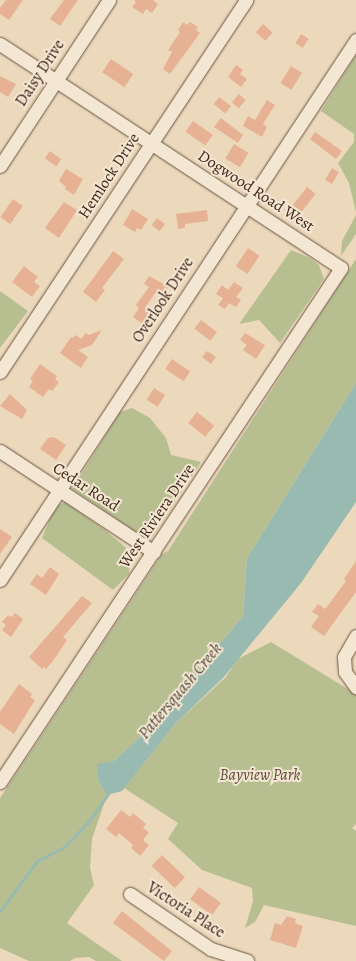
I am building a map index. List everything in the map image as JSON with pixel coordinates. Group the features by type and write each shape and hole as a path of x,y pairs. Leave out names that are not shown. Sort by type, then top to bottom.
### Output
{"street":[{"name":"Daisy Drive","path":"0,166 109,0"},
{"name":"Hemlock Drive","path":"0,372 246,0"},
{"name":"Overlook Drive","path":"0,580 356,40"},
{"name":"Dogwood Road West","path":"0,44 341,268"},
{"name":"West Riviera Drive","path":"0,782 341,268"},
{"name":"Cedar Road","path":"0,451 154,552"},
{"path":"356,636 344,657 346,672 356,688"},
{"name":"Victoria Place","path":"130,894 211,949 247,961"}],"green space":[{"path":"356,55 356,212 349,183 338,163 354,142 354,134 321,111"},
{"path":"356,215 356,234 341,256 342,241"},
{"path":"291,250 310,258 319,265 324,279 280,343 259,320 239,324"},
{"path":"356,259 356,383 247,558 243,616 151,727 114,761 98,781 107,795 92,839 90,868 94,885 67,923 122,961 96,961 89,957 75,958 70,961 29,961 0,948 0,798 162,554 168,551"},
{"path":"0,291 28,311 0,348"},
{"path":"132,408 150,418 166,438 171,455 201,462 152,536 145,538 72,489 120,412"},
{"path":"65,502 105,530 130,551 129,574 113,590 42,538 55,507"},
{"name":"Bayview Park","path":"271,642 356,694 356,824 352,828 356,831 356,926 264,905 255,922 245,928 253,901 252,888 202,870 168,839 178,823 124,788 175,724 225,678 238,659"}],"water":[{"path":"356,383 356,502 301,583 223,678 175,724 122,791 107,795 98,781 97,764 114,761 151,727 243,616 247,558"}],"building":[{"path":"6,0 23,0 9,20 0,14 0,8"},
{"path":"64,0 78,0 60,26 50,19"},
{"path":"134,0 153,0 158,4 152,13 146,9 143,14 132,7 136,2"},
{"path":"183,22 187,25 190,22 198,27 196,30 200,33 170,74 163,69 172,52 168,50 180,32 178,30"},
{"path":"263,24 273,33 265,41 256,32"},
{"path":"301,34 309,39 303,48 295,43"},
{"path":"111,59 133,74 124,87 102,72"},
{"path":"236,65 243,70 240,74 247,79 241,87 228,77"},
{"path":"291,66 302,73 291,90 280,83"},
{"path":"0,76 16,84 8,97 0,92"},
{"path":"239,94 246,100 239,108 232,102"},
{"path":"219,97 231,106 226,113 214,104"},
{"path":"267,100 275,105 263,124 267,127 262,137 243,126 248,116 255,120"},
{"path":"221,118 243,135 238,143 214,127"},
{"path":"193,121 213,135 205,145 186,132"},
{"path":"315,132 342,151 336,159 310,139"},
{"path":"234,144 249,153 240,167 225,159"},
{"path":"50,151 61,159 56,167 45,158"},
{"path":"332,168 339,172 332,184 325,180"},
{"path":"66,169 83,179 74,195 65,189 66,187 59,181"},
{"path":"307,187 316,194 302,212 293,205"},
{"path":"13,199 23,206 10,224 0,217"},
{"path":"64,202 77,210 59,238 45,228"},
{"path":"132,209 148,219 141,230 137,228 135,232 123,225"},
{"path":"207,210 208,221 185,224 185,228 178,229 176,214"},
{"path":"157,218 165,224 160,231 152,225"},
{"path":"248,248 260,256 247,274 236,266"},
{"path":"113,251 124,259 102,288 105,290 96,302 83,292"},
{"path":"24,266 38,277 34,282 40,286 32,297 12,282"},
{"path":"149,276 169,287 162,298 155,293 145,308 151,313 143,324 133,317 139,308 136,305 149,287 144,284"},
{"path":"234,282 243,288 236,297 241,300 236,307 229,303 225,309 218,305 223,298 216,294 222,285 228,290"},
{"path":"201,320 217,332 210,341 194,329"},
{"path":"102,330 92,345 78,350 88,357 81,368 60,353 71,337 73,338 75,335 81,339 86,333 89,335"},
{"path":"245,333 265,345 256,359 243,350 247,345 240,340"},
{"path":"207,351 216,357 211,364 202,357"},
{"path":"172,359 190,371 184,381 165,369"},
{"path":"40,364 57,376 55,379 59,382 52,391 49,389 43,397 29,387 33,381 30,379"},
{"path":"154,388 165,395 158,407 147,400"},
{"path":"10,394 27,410 22,419 0,406"},
{"path":"197,412 214,426 205,437 188,423"},
{"path":"54,437 66,445 56,460 40,449 48,438"},
{"path":"0,529 12,537 0,554"},
{"path":"356,561 356,592 324,636 311,627 319,616 312,612 318,604 325,609 346,581 344,579"},
{"path":"50,567 59,574 46,595 30,584 37,574 42,578"},
{"path":"82,596 92,603 63,637 67,640 53,661 46,669 44,667 42,669 29,657"},
{"path":"15,613 23,619 11,637 2,630 6,625 2,622 8,615 11,617"},
{"path":"19,684 32,694 30,697 35,700 14,734 0,724 0,712"},
{"path":"121,810 130,817 133,813 146,824 143,828 149,832 143,840 149,845 140,856 131,848 133,845 119,833 116,837 106,829"},
{"path":"162,855 185,877 175,888 152,866"},
{"path":"199,887 221,903 212,915 190,899"},
{"path":"122,911 172,951 164,961 113,923"},
{"path":"287,916 296,919 295,923 303,926 296,948 270,940 275,923 281,925"}],"waterway":[{"name":"Pattersquash Creek","path":"0,911 37,861 64,847 89,821 109,792"}]}
